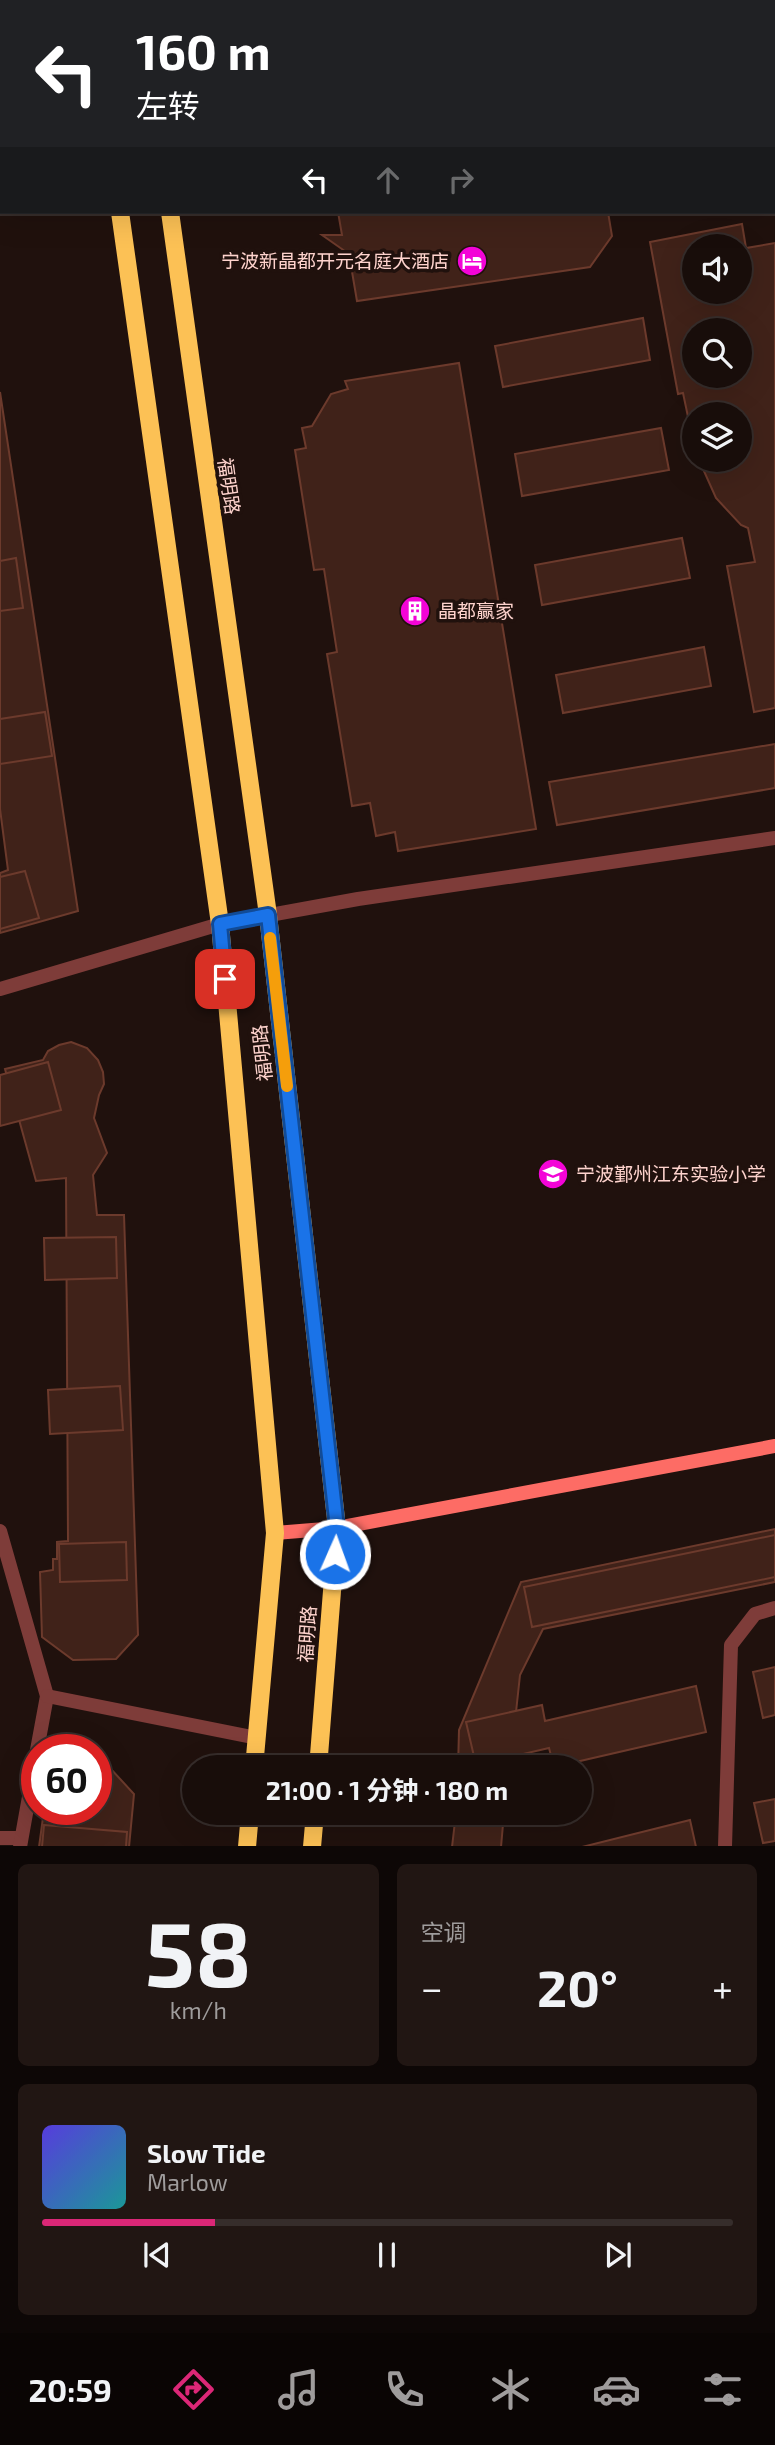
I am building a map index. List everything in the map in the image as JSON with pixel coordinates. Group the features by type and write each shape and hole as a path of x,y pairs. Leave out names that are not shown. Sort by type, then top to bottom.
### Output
{"main road":[{"name":"福明路","path":"120,214 220,924 275,1533 255,1755"},
{"name":"福明路","path":"170,214 268,915 337,1528 319,1755"},
{"path":"247,1846 249,1825"},
{"path":"312,1846 314,1825"}],"street":[{"path":"0,989 220,924 358,899 775,838"},
{"path":"275,1533 337,1528 775,1446"},
{"path":"0,1531 47,1696 40,1734"},
{"path":"725,1846 731,1646 755,1614 775,1608"},
{"path":"47,1696 257,1738"},
{"path":"0,1838 21,1842"}],"building":[{"name":"宁波新晶都开元名庭大酒店","path":"338,214 608,214 612,236 590,267 357,301 349,254 322,235 342,235"},
{"path":"742,224 744,234 691,234"},
{"path":"682,236 682,304 752,304 752,247 775,243 775,708 754,712 727,566 755,562 748,528 741,525 716,498 704,472 752,472 752,402 685,402 683,393 678,394 650,242"},
{"path":"643,318 650,360 503,387 495,346"},
{"name":"晶都赢家","path":"459,363 536,829 398,851 395,832 376,836 370,803 352,806 327,654 337,652 324,569 314,570 295,450 306,448 302,428 312,426 331,394 348,389 345,381"},
{"path":"0,392 78,911 0,933 0,873 8,870 0,809"},
{"path":"661,428 669,470 522,496 515,454"},
{"path":"682,538 690,578 542,605 535,565"},
{"path":"16,558 23,608 0,611 0,561"},
{"path":"704,647 711,686 563,713 556,675"},
{"path":"45,712 52,756 0,764 0,719"},
{"path":"775,744 775,788 557,825 549,782"},
{"path":"25,871 39,918 0,929 0,877"},
{"path":"71,1042 87,1048 98,1060 103,1072 104,1084 94,1118 107,1153 93,1175 97,1215 124,1215 138,1635 116,1659 73,1660 42,1637 40,1572 53,1570 53,1559 57,1559 57,1542 68,1541 66,1178 36,1181 5,1069 43,1060 48,1051"},
{"path":"48,1062 61,1110 0,1126 0,1075"},
{"path":"116,1237 117,1278 45,1280 44,1238"},
{"path":"120,1386 123,1430 50,1434 48,1390"},
{"path":"775,1529 775,1582 543,1629 520,1675 511,1755 458,1755 459,1730 521,1582"},
{"path":"775,1535 775,1577 532,1627 524,1587"},
{"path":"126,1542 127,1580 60,1582 59,1544"},
{"path":"775,1667 775,1715 763,1718 753,1672"},
{"path":"696,1686 706,1732 592,1758 592,1755 551,1755 549,1748 519,1755 474,1755 466,1722 542,1705 545,1721"},
{"path":"112,1770 134,1794 129,1846 39,1846 42,1825 112,1825"},
{"path":"775,1799 775,1841 763,1843 754,1803"},
{"path":"690,1820 696,1846 586,1846"},
{"path":"44,1825 127,1832 126,1846 42,1846"},
{"path":"455,1825 503,1825 501,1846 452,1846"}],"slow traffic":[{"path":"270,938 287,1086"}],"place":[{"name":"宁波新晶都开元名庭大酒店","path":"472,261"},
{"name":"晶都赢家","path":"415,611"},
{"name":"宁波鄞州江东实验小学","path":"553,1174"}],"route":[{"path":"225,979 220,924 268,915 337,1528 335,1554"}]}
